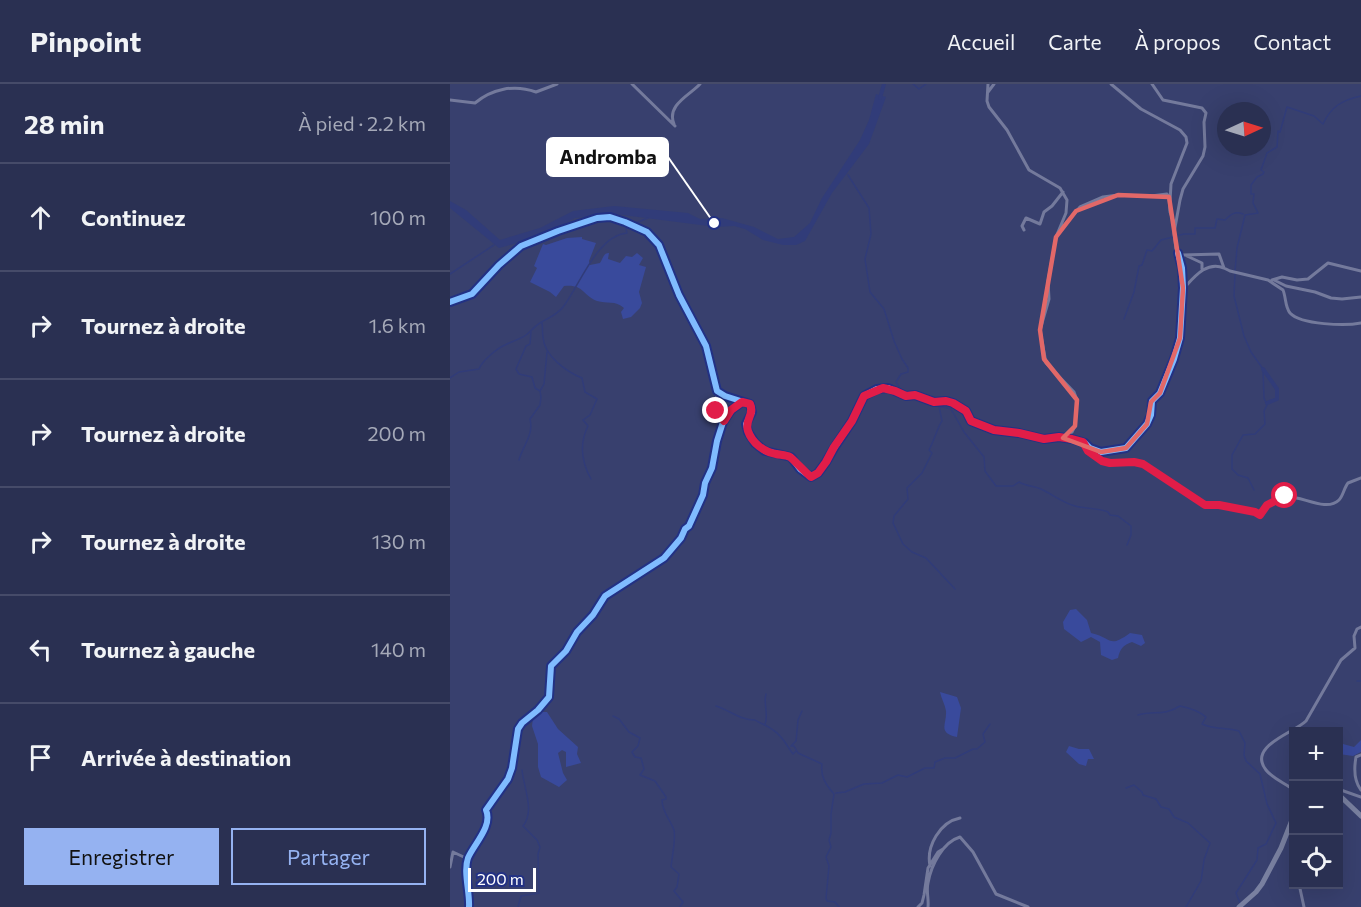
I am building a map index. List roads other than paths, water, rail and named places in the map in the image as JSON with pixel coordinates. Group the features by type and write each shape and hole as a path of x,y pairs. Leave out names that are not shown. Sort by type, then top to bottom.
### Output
{"street":[{"path":"450,100 475,104 486,94 508,86 526,86 536,92 557,84"},
{"path":"632,84 675,126 672,115 677,103 700,84"},
{"path":"988,84 989,107 1007,130 1029,170 1055,184 1063,192 1068,205 1058,231 1048,281 1049,298 1040,330 1046,363 1074,392 1077,400 1075,426 1072,432 1062,438"},
{"path":"987,94 994,84"},
{"path":"1111,84 1128,99 1176,128 1186,137 1187,143 1171,184 1170,202"},
{"path":"717,391 750,404 752,408 746,424 755,442 765,451 791,457 800,469 811,477 818,473 826,462 852,421 864,396 883,388 934,402 953,403 966,411 971,421 994,430 1044,439 1062,438 1083,442 1101,452 1125,448 1147,424 1152,401 1158,396 1163,385 1180,338 1183,288 1176,249 1175,226 1182,189 1197,168 1205,147 1206,113 1202,108 1162,100 1152,84"},
{"path":"1024,230 1022,226 1026,219 1037,225 1040,224 1044,212 1063,192"},
{"path":"1058,231 1080,207 1103,197 1118,195 1163,194 1169,197 1170,212 1175,226"},
{"path":"450,302 472,294 499,265 525,245 597,218 610,218 630,225 646,232 658,246 679,295 706,346 717,391 716,411 724,421"},
{"path":"1178,253 1202,262 1202,271"},
{"path":"1186,255 1219,254 1224,268"},
{"path":"1183,288 1202,271 1213,265 1268,280 1282,277 1308,279 1328,263 1361,271"},
{"path":"1268,280 1283,290 1290,313 1300,320 1340,325 1361,323"},
{"path":"1274,280 1286,286 1331,298 1361,297"},
{"path":"469,907 468,859 486,827 488,814 486,810 508,779 518,729 538,711 549,697 551,666 566,651 604,596 664,558 681,538 689,526 712,468 717,441 724,421 731,410 742,402"},
{"path":"1083,442 1088,451 1102,461 1143,464 1205,505 1219,505 1260,515 1267,505 1285,496 1321,504 1336,502 1348,483 1361,477"},
{"path":"1289,787 1266,771 1262,763 1264,751 1271,743 1300,727 1306,721 1341,660 1355,648 1355,633 1361,627"},
{"path":"1361,754 1356,757 1354,764 1356,780 1361,790"},
{"path":"1343,793 1361,797"},
{"path":"1343,797 1361,816"},
{"path":"930,866 932,844 942,827 960,818"},
{"path":"1239,907 1262,884 1281,848 1289,826"},
{"path":"918,907 922,903 926,875 938,852 953,840 962,838 973,852 996,894 1028,907"},
{"path":"928,907 928,883 943,849"},
{"path":"450,867 453,852 468,859"},
{"path":"1300,889 1304,907"}],"waterway":[{"path":"880,98 884,84"},
{"path":"913,84 919,89 926,84"},
{"path":"1235,271 1237,248 1245,215 1258,213 1253,203 1254,194 1251,194 1251,185 1257,177 1263,174 1261,170 1267,153 1277,147 1278,131 1280,132 1287,107 1314,116 1323,124 1338,105 1361,96"},
{"path":"848,175 869,208 871,234 865,259 870,292 884,309 894,341 908,368 908,372 901,374 896,382 902,392 909,395"},
{"path":"1176,236 1195,234 1195,228 1215,228 1217,219 1225,220 1233,214 1243,214"},
{"path":"633,224 648,218"},
{"path":"450,378 459,372 479,369 486,359 498,349 523,337 538,324 558,312 598,252 616,236 627,233 626,229 629,226"},
{"path":"1124,319 1134,292 1139,266 1142,265 1147,250 1152,251 1161,240 1173,237"},
{"path":"450,274 494,245"},
{"path":"1235,273 1234,296 1244,336 1251,352 1263,369 1264,398 1267,405 1264,411 1265,424 1255,434 1243,435 1232,455 1232,469 1238,475 1248,478 1254,490"},
{"path":"542,323 547,351 563,367 582,378 585,392 597,399 590,415 583,420 588,426 583,439 582,452 591,479"},
{"path":"519,460 531,430 530,419 540,405 541,397 532,377 519,374 516,369 526,346 530,344 531,332"},
{"path":"540,391 544,384 547,352"},
{"path":"1263,369 1277,389 1277,399 1267,403"},
{"path":"911,397 939,406 942,421 929,450 932,453 922,473 907,488 908,499 894,516 893,523 903,544 912,552 926,558 955,589"},
{"path":"939,406 951,409 964,432 984,457 985,471 996,486 1013,486 1019,482 1041,489 1071,505 1118,516 1131,526 1131,535 1127,545"},
{"path":"765,724 766,694"},
{"path":"716,706 768,727 779,735 793,754 796,751"},
{"path":"1138,715 1164,712 1180,706 1206,717 1202,724 1239,731 1245,743 1246,761 1260,774 1267,804 1276,823 1266,844 1258,848 1257,860 1236,893 1240,903"},
{"path":"802,711 798,720 796,741 791,746 794,746 798,753 822,764 824,780 834,794 829,840 831,847 826,857 829,866 826,898 827,901 835,902 839,907"},
{"path":"613,716 619,719 629,732 640,738 638,746 632,752 635,757 641,758 644,769 640,775 655,781 666,797 662,800 662,804 674,830 671,867 679,874 674,891 683,902 680,907"},
{"path":"836,793 845,792 864,784 882,783 898,775 907,777 925,768 934,768 935,762 945,758 955,758 977,749 985,742 983,734 990,724"},
{"path":"518,907 521,896 539,893 538,854 540,847 537,840 523,826 528,814 528,800 522,770"},
{"path":"1126,788 1134,785 1143,795 1156,799 1161,807 1169,809 1174,817 1188,823 1210,843 1204,860 1201,881 1186,907"}],"place":[{"name":"Andromba","path":"714,223"}]}
